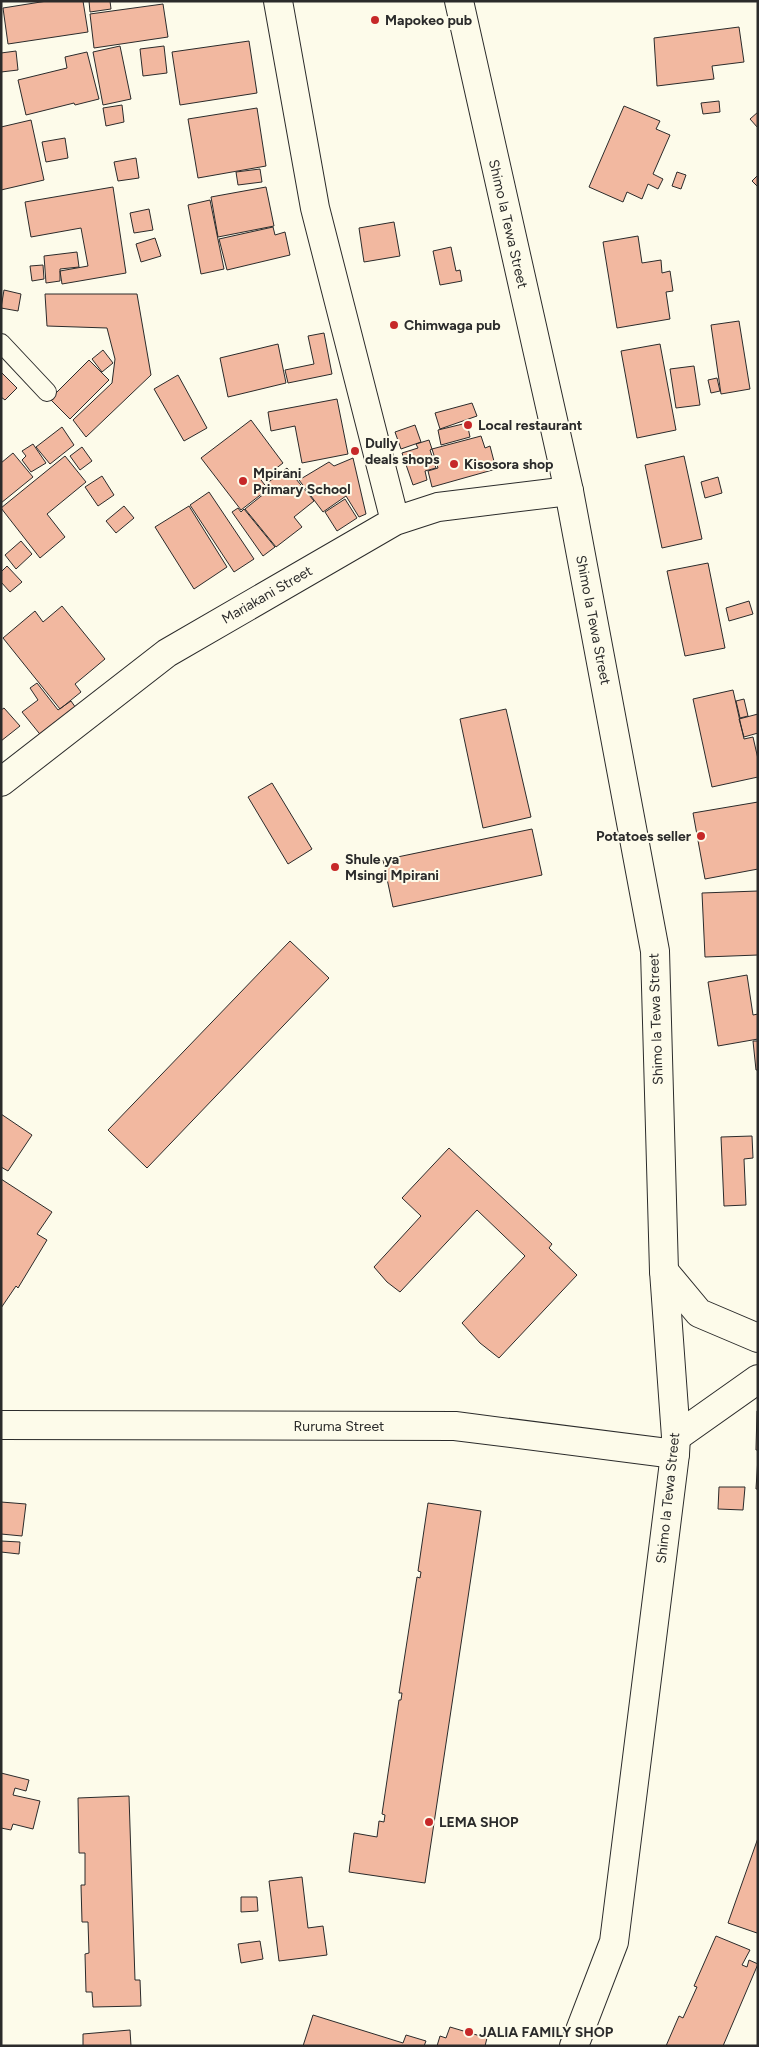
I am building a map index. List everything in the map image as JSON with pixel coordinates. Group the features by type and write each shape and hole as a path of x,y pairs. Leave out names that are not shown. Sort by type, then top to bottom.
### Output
{"street":[{"path":"278,1 315,208 396,521"},
{"name":"Shimo la Tewa Street","path":"459,1 569,491 655,951 664,1271 675,1446 614,1942 574,2046"},
{"name":"Mariakani Street","path":"1,782 167,653 396,521 438,507 569,491"},
{"path":"664,1271 699,1313 758,1338"},
{"path":"675,1446 758,1379"},
{"name":"Ruruma Street","path":"1,1425 455,1426 675,1446"}],"lane":[{"path":"1,343 47,392"}],"building":[{"path":"47,1 83,1 88,32 8,44 3,8"},
{"path":"89,1 110,1 111,9 90,12"},
{"path":"163,4 168,37 94,48 90,14"},
{"path":"739,27 744,62 712,66 714,79 657,86 654,38"},
{"path":"249,41 257,93 180,105 172,52"},
{"path":"120,46 131,99 103,105 93,52"},
{"path":"164,46 167,73 143,76 140,49"},
{"path":"16,51 18,70 1,72 1,53"},
{"path":"87,52 99,99 26,115 18,80 67,68 65,57"},
{"path":"719,101 720,112 703,114 701,103"},
{"path":"122,105 124,122 106,126 103,108"},
{"path":"624,106 660,121 656,129 670,135 653,174 663,179 658,189 648,184 642,199 627,192 623,202 589,187"},
{"path":"257,108 266,166 198,178 188,119"},
{"path":"758,112 758,128 750,119"},
{"path":"31,120 44,180 1,190 1,127"},
{"path":"65,138 68,158 46,162 42,142"},
{"path":"136,158 139,178 118,181 114,162"},
{"path":"260,169 262,182 238,185 236,172"},
{"path":"677,172 686,175 681,189 672,186"},
{"path":"758,175 758,187 752,181"},
{"path":"113,187 126,273 62,284 60,271 88,266 81,228 31,237 25,202"},
{"path":"266,187 274,226 218,237 211,197"},
{"path":"210,200 224,269 201,274 188,205"},
{"path":"149,209 153,230 134,233 130,213"},
{"path":"394,222 400,256 364,262 359,228"},
{"path":"273,227 275,235 285,232 290,255 227,270 219,239"},
{"path":"638,236 642,263 661,260 662,273 670,271 673,291 666,292 670,319 617,328 603,242"},
{"path":"155,238 161,256 141,262 136,244"},
{"path":"451,247 456,271 460,270 462,281 440,285 433,251"},
{"path":"77,252 79,267 60,269 60,281 46,283 44,256"},
{"path":"43,265 44,279 32,281 30,266"},
{"path":"4,290 21,294 18,311 1,308"},
{"path":"45,294 137,294 151,375 86,437 73,420 112,383 115,359 107,328 47,326"},
{"path":"739,321 750,389 721,394 711,325"},
{"path":"324,333 332,374 288,383 285,370 314,364 308,336"},
{"path":"278,344 286,383 228,397 220,358"},
{"path":"660,344 676,430 637,438 621,351"},
{"path":"103,350 113,363 102,372 92,359"},
{"path":"89,360 109,380 70,419 50,399"},
{"path":"694,366 700,405 676,408 670,369"},
{"path":"1,372 17,388 5,400 1,397"},
{"path":"178,375 207,428 184,441 154,389"},
{"path":"717,378 720,391 711,393 708,380"},
{"path":"337,399 348,454 302,463 295,426 271,431 268,412"},
{"path":"472,403 477,416 440,429 435,413"},
{"path":"251,420 283,463 261,480 268,489 241,510 201,458"},
{"path":"467,423 470,437 441,445 438,430"},
{"path":"415,425 421,442 401,449 395,432"},
{"path":"62,427 74,445 50,464 36,447"},
{"path":"481,436 485,448 490,446 496,469 432,487 428,471 438,468 432,449"},
{"path":"429,440 436,468 425,471 427,480 413,485 402,453 418,448 416,444"},
{"path":"33,444 46,463 31,472 22,460 26,456 22,451"},
{"path":"82,447 92,461 80,470 70,456"},
{"path":"13,453 33,477 1,503 1,463"},
{"path":"65,456 86,482 47,514 65,537 40,558 1,508"},
{"path":"684,456 702,539 662,548 645,465"},
{"path":"353,458 366,514 359,517 346,496 323,512 299,480 329,462 334,466"},
{"path":"287,468 314,501 294,517 302,527 276,547 245,509 270,489 266,484"},
{"path":"102,476 114,495 98,506 85,487"},
{"path":"718,477 722,493 705,498 701,482"},
{"path":"209,492 254,559 234,572 190,505"},
{"path":"345,499 357,518 337,531 325,512"},
{"path":"124,506 134,518 116,533 106,521"},
{"path":"189,506 227,567 194,589 155,527"},
{"path":"238,508 241,512 244,509 275,547 263,556 232,512"},
{"path":"21,541 32,554 16,569 5,555"},
{"path":"708,563 725,648 685,656 667,571"},
{"path":"7,566 22,582 10,592 1,582 1,572"},
{"path":"749,601 753,614 729,621 726,608"},
{"path":"62,606 105,659 75,684 81,692 60,709 3,638 35,611 43,622"},
{"path":"37,683 58,710 71,701 78,711 43,738 22,712 38,700 30,688"},
{"path":"733,690 744,739 753,737 758,759 758,777 712,787 693,699"},
{"path":"744,699 748,716 740,718 736,701"},
{"path":"4,708 20,726 1,741 1,710"},
{"path":"506,709 531,817 483,828 460,719"},
{"path":"758,714 758,733 744,737 739,719"},
{"path":"272,783 312,849 288,864 248,797"},
{"path":"758,802 758,869 705,879 693,813"},
{"path":"532,829 542,875 393,907 383,860"},
{"path":"758,891 758,955 705,957 702,893"},
{"path":"290,941 329,978 147,1168 108,1130"},
{"path":"747,975 753,1015 758,1014 758,1039 718,1046 708,982"},
{"path":"753,1041 758,1041 758,1070 756,1070"},
{"path":"1,1114 32,1135 8,1171 1,1167"},
{"path":"752,1136 753,1158 744,1159 746,1205 724,1206 721,1137"},
{"path":"449,1148 552,1244 549,1248 577,1275 499,1358 480,1343 462,1323 525,1256 477,1210 400,1292 387,1282 374,1267 421,1216 402,1198"},
{"path":"1,1179 52,1212 37,1234 47,1240 18,1288 16,1286 1,1308"},
{"path":"757,1411 758,1450 756,1450"},
{"path":"758,1457 758,1489 756,1489"},
{"path":"719,1487 745,1487 743,1510 718,1509"},
{"path":"1,1502 26,1504 22,1536 1,1534"},
{"path":"428,1503 481,1511 425,1883 349,1872 354,1833 377,1837 379,1821 384,1822 385,1815 382,1814 399,1700 401,1700 402,1693 399,1693 417,1577 420,1578 421,1572 418,1571"},
{"path":"1,1541 20,1542 19,1554 1,1552"},
{"path":"1,1773 29,1780 26,1791 15,1788 13,1795 40,1801 33,1829 13,1824 11,1830 1,1828"},
{"path":"129,1796 135,1980 140,1980 141,2006 93,2007 92,1992 86,1992 85,1954 89,1953 88,1922 82,1922 81,1885 85,1885 85,1853 79,1853 78,1798"},
{"path":"758,1838 758,1931 757,1933 728,1923"},
{"path":"302,1877 308,1928 323,1926 327,1955 279,1961 269,1881"},
{"path":"241,1897 257,1897 258,1911 241,1912"},
{"path":"716,1936 750,1950 742,1965 747,1967 749,1960 758,1964 723,2046 666,2046 679,2016 683,2018 697,1987 694,1986"},
{"path":"260,1941 263,1959 241,1963 238,1944"},
{"path":"313,2015 403,2043 406,2035 426,2041 424,2046 303,2046"},
{"path":"450,2027 487,2038 485,2046 437,2046 440,2036 446,2038"},
{"path":"130,2030 131,2046 83,2046 83,2034"}],"place":[{"name":"Mapokeo pub","path":"375,20"},
{"name":"Chimwaga pub","path":"394,325"},
{"name":"Local restaurant","path":"468,425"},
{"name":"Dully deals shops","path":"355,451"},
{"name":"Kisosora shop","path":"454,464"},
{"name":"Mpirani Primary School","path":"243,481"},
{"name":"Potatoes seller","path":"701,836"},
{"name":"Shule ya Msingi Mpirani","path":"335,867"},
{"name":"LEMA SHOP","path":"429,1822"},
{"name":"JALIA FAMILY SHOP","path":"469,2032"}]}
